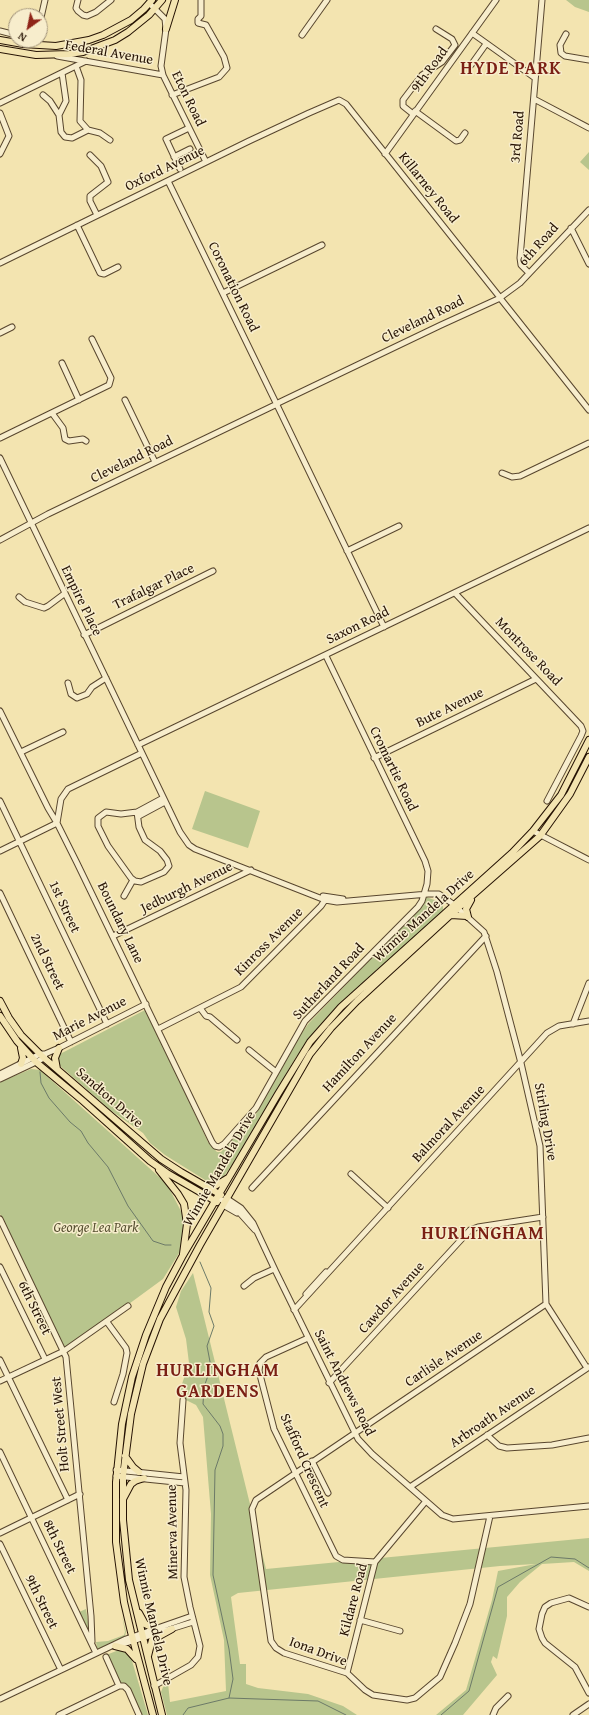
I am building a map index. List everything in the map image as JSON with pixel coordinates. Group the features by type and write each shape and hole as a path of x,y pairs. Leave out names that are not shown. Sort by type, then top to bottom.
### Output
{"main road":[{"path":"0,49 36,55 83,52 115,40 140,24 162,0"},
{"path":"166,29 175,0"},
{"path":"0,40 23,44 50,46 70,45 103,35 131,20 150,2"},
{"name":"Winnie Mandela Drive","path":"153,1715 140,1663 132,1639 124,1602 116,1542 116,1473 122,1424 134,1368 163,1294 182,1257 297,1061 316,1035 341,1007 456,906 533,832 546,817 561,795 589,740"},
{"name":"Winnie Mandela Drive","path":"162,1715 131,1591 124,1541 122,1500 125,1456 134,1401 153,1335 166,1306 224,1201 298,1073 322,1038 348,1010 451,915 456,906 474,895 540,836 570,794 589,757"},
{"path":"451,915 467,916 467,906 474,895"},
{"name":"Sandton Drive","path":"0,1000 9,1018 21,1035 57,1069 162,1158 200,1183 217,1197"},
{"name":"Sandton Drive","path":"0,1016 21,1046 34,1060 150,1161 172,1176 217,1197"},
{"path":"21,1046 23,1054 21,1064"},
{"path":"57,1069 55,1058 59,1048"},
{"path":"150,1161 169,1182 184,1204 187,1224 182,1257"},
{"path":"200,1183 215,1186 229,1177"},
{"path":"217,1197 224,1201"},
{"path":"125,1456 133,1467 139,1472"},
{"path":"122,1500 131,1484 144,1478"},
{"path":"131,1591 138,1612 145,1624 155,1629"},
{"path":"148,1660 152,1640 172,1629"},
{"path":"115,1646 127,1649 140,1663"}],"street":[{"path":"78,0 76,8 83,15 87,16 96,12 111,0"},
{"path":"172,95 219,77 227,68 224,57 206,25 198,23 198,19 201,16 201,0"},
{"path":"302,35 327,0"},
{"name":"9th Road","path":"385,154 496,0"},
{"name":"3rd Road","path":"529,273 521,264 520,258 542,0"},
{"path":"150,2 165,19 166,29"},
{"name":"Eton Road","path":"166,29 161,66 162,75 206,162"},
{"path":"436,29 453,41 454,45 442,62 422,74 403,100 403,106 456,141 460,140 465,133"},
{"path":"472,33 535,78"},
{"path":"566,34 560,45 561,53 565,56 589,60"},
{"path":"471,65 486,44"},
{"name":"Federal Avenue","path":"50,55 162,75"},
{"path":"0,103 87,61"},
{"path":"76,66 81,80 80,121 88,130 100,134 110,140"},
{"path":"59,115 66,101 62,73"},
{"path":"44,95 59,115 61,132 65,137 72,138 88,130"},
{"path":"534,99 589,128"},
{"name":"Oxford Avenue","path":"0,262 309,113 336,101 341,101"},
{"name":"Killarney Road","path":"341,101 346,104 589,410"},
{"path":"0,113 9,136 0,154"},
{"path":"180,169 166,139 189,128"},
{"path":"174,157 190,149"},
{"path":"90,155 101,166 108,182 90,196 90,201 97,215"},
{"name":"Coronation Road","path":"168,181 384,627"},
{"name":"6th Road","path":"498,296 520,283 589,210"},
{"path":"77,225 100,273 104,274 118,267"},
{"path":"571,228 589,264"},
{"path":"223,293 322,245"},
{"name":"Cleveland Road","path":"0,540 30,523 498,296"},
{"path":"0,333 12,327"},
{"path":"0,438 109,385 112,378 92,340"},
{"path":"62,363 79,400"},
{"path":"125,400 155,462"},
{"path":"52,414 62,428 64,438 67,441 86,441"},
{"path":"502,473 512,477 520,476 589,443"},
{"name":"Empire Place","path":"0,458 64,594 182,836 189,845 251,870"},
{"path":"347,551 399,526"},
{"name":"Saxon Road","path":"138,745 326,656 589,528"},
{"name":"Trafalgar Place","path":"84,634 213,571"},
{"name":"Montrose Road","path":"455,593 582,728 581,736 563,765 547,801"},
{"path":"19,597 25,602 44,608 64,594"},
{"name":"Cromartie Road","path":"326,656 427,866 428,880 424,894"},
{"path":"68,683 71,694 77,698 87,694 92,687 106,678"},
{"name":"Bute Avenue","path":"374,758 536,678"},
{"name":"Boundary Lane","path":"0,711 113,936 212,1142 216,1147"},
{"path":"21,752 63,732"},
{"path":"0,851 57,823 59,806 63,794 68,789 142,753"},
{"path":"138,814 139,827 145,840 160,851 167,860 169,866 164,872 141,882 133,880 108,846 97,822 99,815 106,812 138,814 164,800"},
{"name":"1st Street","path":"0,801 107,1024"},
{"path":"48,808 54,809 59,806"},
{"path":"533,832 589,860"},
{"name":"Stirling Drive","path":"251,870 310,895 337,902 346,900 439,894 456,906 482,929 486,936 521,1062 540,1146 546,1304"},
{"name":"Jedburgh Avenue","path":"113,936 251,870"},
{"path":"124,896 133,880"},
{"name":"2nd Street","path":"0,893 71,1042"},
{"name":"Sutherland Road","path":"216,1147 222,1146 253,1112 305,1021 416,909 422,902 424,894"},
{"name":"Kinross Avenue","path":"158,1029 234,992 246,983 325,898"},
{"name":"Hamilton Avenue","path":"252,1188 486,936"},
{"path":"573,1024 589,982"},
{"name":"Marie Avenue","path":"34,1060 146,1004"},
{"path":"202,1007 206,1016 210,1017 237,1040"},
{"name":"Balmoral Avenue","path":"293,1308 338,1262 552,1030 559,1026 589,1021"},
{"path":"249,1050 276,1072"},
{"path":"0,1074 21,1064 34,1060"},
{"path":"0,1079 34,1060"},
{"path":"351,1174 388,1208"},
{"name":"Saint Andrews Road","path":"224,1201 243,1217 256,1232"},
{"name":"Saint Andrews Road","path":"224,1201 245,1213 253,1223 354,1433 367,1450 442,1515 450,1519 589,1506"},
{"name":"Cawdor Avenue","path":"329,1383 470,1230 478,1227 543,1217"},
{"name":"Holt Street West","path":"0,1219 2,1227 64,1351 68,1368 91,1616 92,1642"},
{"name":"6th Street","path":"0,1267 46,1359"},
{"path":"244,1286 251,1280 274,1269"},
{"path":"546,1304 588,1367"},
{"name":"Carlisle Avenue","path":"354,1433 546,1304"},
{"path":"0,1381 64,1351 128,1306"},
{"path":"107,1322 126,1348 127,1353 123,1374 114,1402"},
{"name":"Stafford Crescent","path":"308,1338 266,1357 259,1367 274,1429 336,1556 343,1560 375,1562"},
{"path":"0,1360 68,1500"},
{"name":"Arbroath Avenue","path":"410,1487 588,1367"},
{"name":"Minerva Avenue","path":"154,1686 191,1665 198,1656 200,1642 192,1616 184,1577 186,1520 185,1483 180,1443 183,1400"},
{"name":"Iona Drive","path":"354,1433 261,1495 252,1507 270,1638 276,1648 284,1653 346,1673 369,1693 407,1700 415,1698 440,1677 455,1643 470,1604 490,1516"},
{"path":"487,1435 499,1446 507,1448 552,1445 589,1438"},
{"name":"8th Street","path":"0,1452 96,1653"},
{"path":"312,1461 328,1493"},
{"path":"116,1473 139,1472 184,1477"},
{"path":"124,1473 144,1478 185,1483"},
{"path":"0,1533 80,1494"},
{"name":"Kildare Road","path":"346,1673 375,1562 426,1501"},
{"name":"9th Street","path":"0,1544 61,1670"},
{"path":"589,1607 575,1600 564,1599 548,1605 543,1610 540,1618 540,1628 543,1641 575,1667 589,1693"},
{"path":"0,1699 96,1653 192,1616"},
{"path":"360,1620 400,1631"},
{"path":"142,1635 172,1629 194,1622"},
{"path":"96,1653 132,1639"},
{"path":"106,1657 119,1686"},
{"path":"60,1715 119,1686 124,1686 128,1690 139,1715"},
{"path":"493,1715 496,1708 508,1696"},
{"path":"573,1715 589,1704"}],"green space":[{"path":"566,0 589,0 589,12 575,7"},
{"path":"589,152 589,170 580,162"},
{"path":"205,791 260,811 248,848 192,829"},
{"path":"426,897 443,904 443,911 347,998 318,1029 296,1057 234,1162 222,1179 218,1182 212,1183 205,1180 165,1155 150,1143 143,1133 110,1110 58,1064 57,1056 60,1054 145,1010 148,1013 208,1142 217,1152 221,1152 256,1114 295,1042 309,1023 424,904"},
{"name":"George Lea Park","path":"31,1069 40,1070 167,1184 185,1219 181,1250 163,1279 66,1350 0,1214 0,1082"},
{"path":"193,1273 266,1569 589,1538 589,1571 574,1562 542,1564 520,1582 507,1597 507,1616 497,1659 493,1656 491,1662 497,1675 463,1715 436,1715 466,1690 492,1600 498,1571 536,1564 500,1566 238,1593 231,1597 240,1664 246,1664 246,1684 258,1688 308,1694 343,1706 357,1715 167,1715 161,1692 163,1687 168,1683 170,1702 226,1691 224,1640 210,1575 211,1514 203,1417 196,1405 178,1396 189,1363 186,1339 176,1307 181,1291"},
{"path":"86,1609 90,1635 79,1612"},
{"path":"122,1615 126,1632 125,1636 100,1649 97,1648 96,1642 108,1641 124,1635 125,1632"},
{"path":"123,1650 130,1654 148,1715 141,1715 131,1692 119,1683 106,1655"}],"waterway":[{"path":"40,1072 41,1083 49,1098 70,1122 81,1131 88,1143 108,1167 128,1206 153,1241 165,1245 171,1245"},
{"path":"200,1262 211,1288 209,1312 214,1326 207,1346 211,1367 204,1387 203,1404 220,1426 223,1434 223,1446 215,1470 213,1575 229,1649 233,1679 229,1698"},
{"path":"441,1715 469,1691 498,1587 551,1557 575,1559 589,1568"},
{"path":"183,1715 188,1708 229,1698 318,1701 346,1715"}],"district":[{"name":"HYDE PARK","path":"511,69"},
{"name":"HURLINGHAM","path":"483,1234"},
{"name":"HURLINGHAM GARDENS","path":"218,1381"}]}
